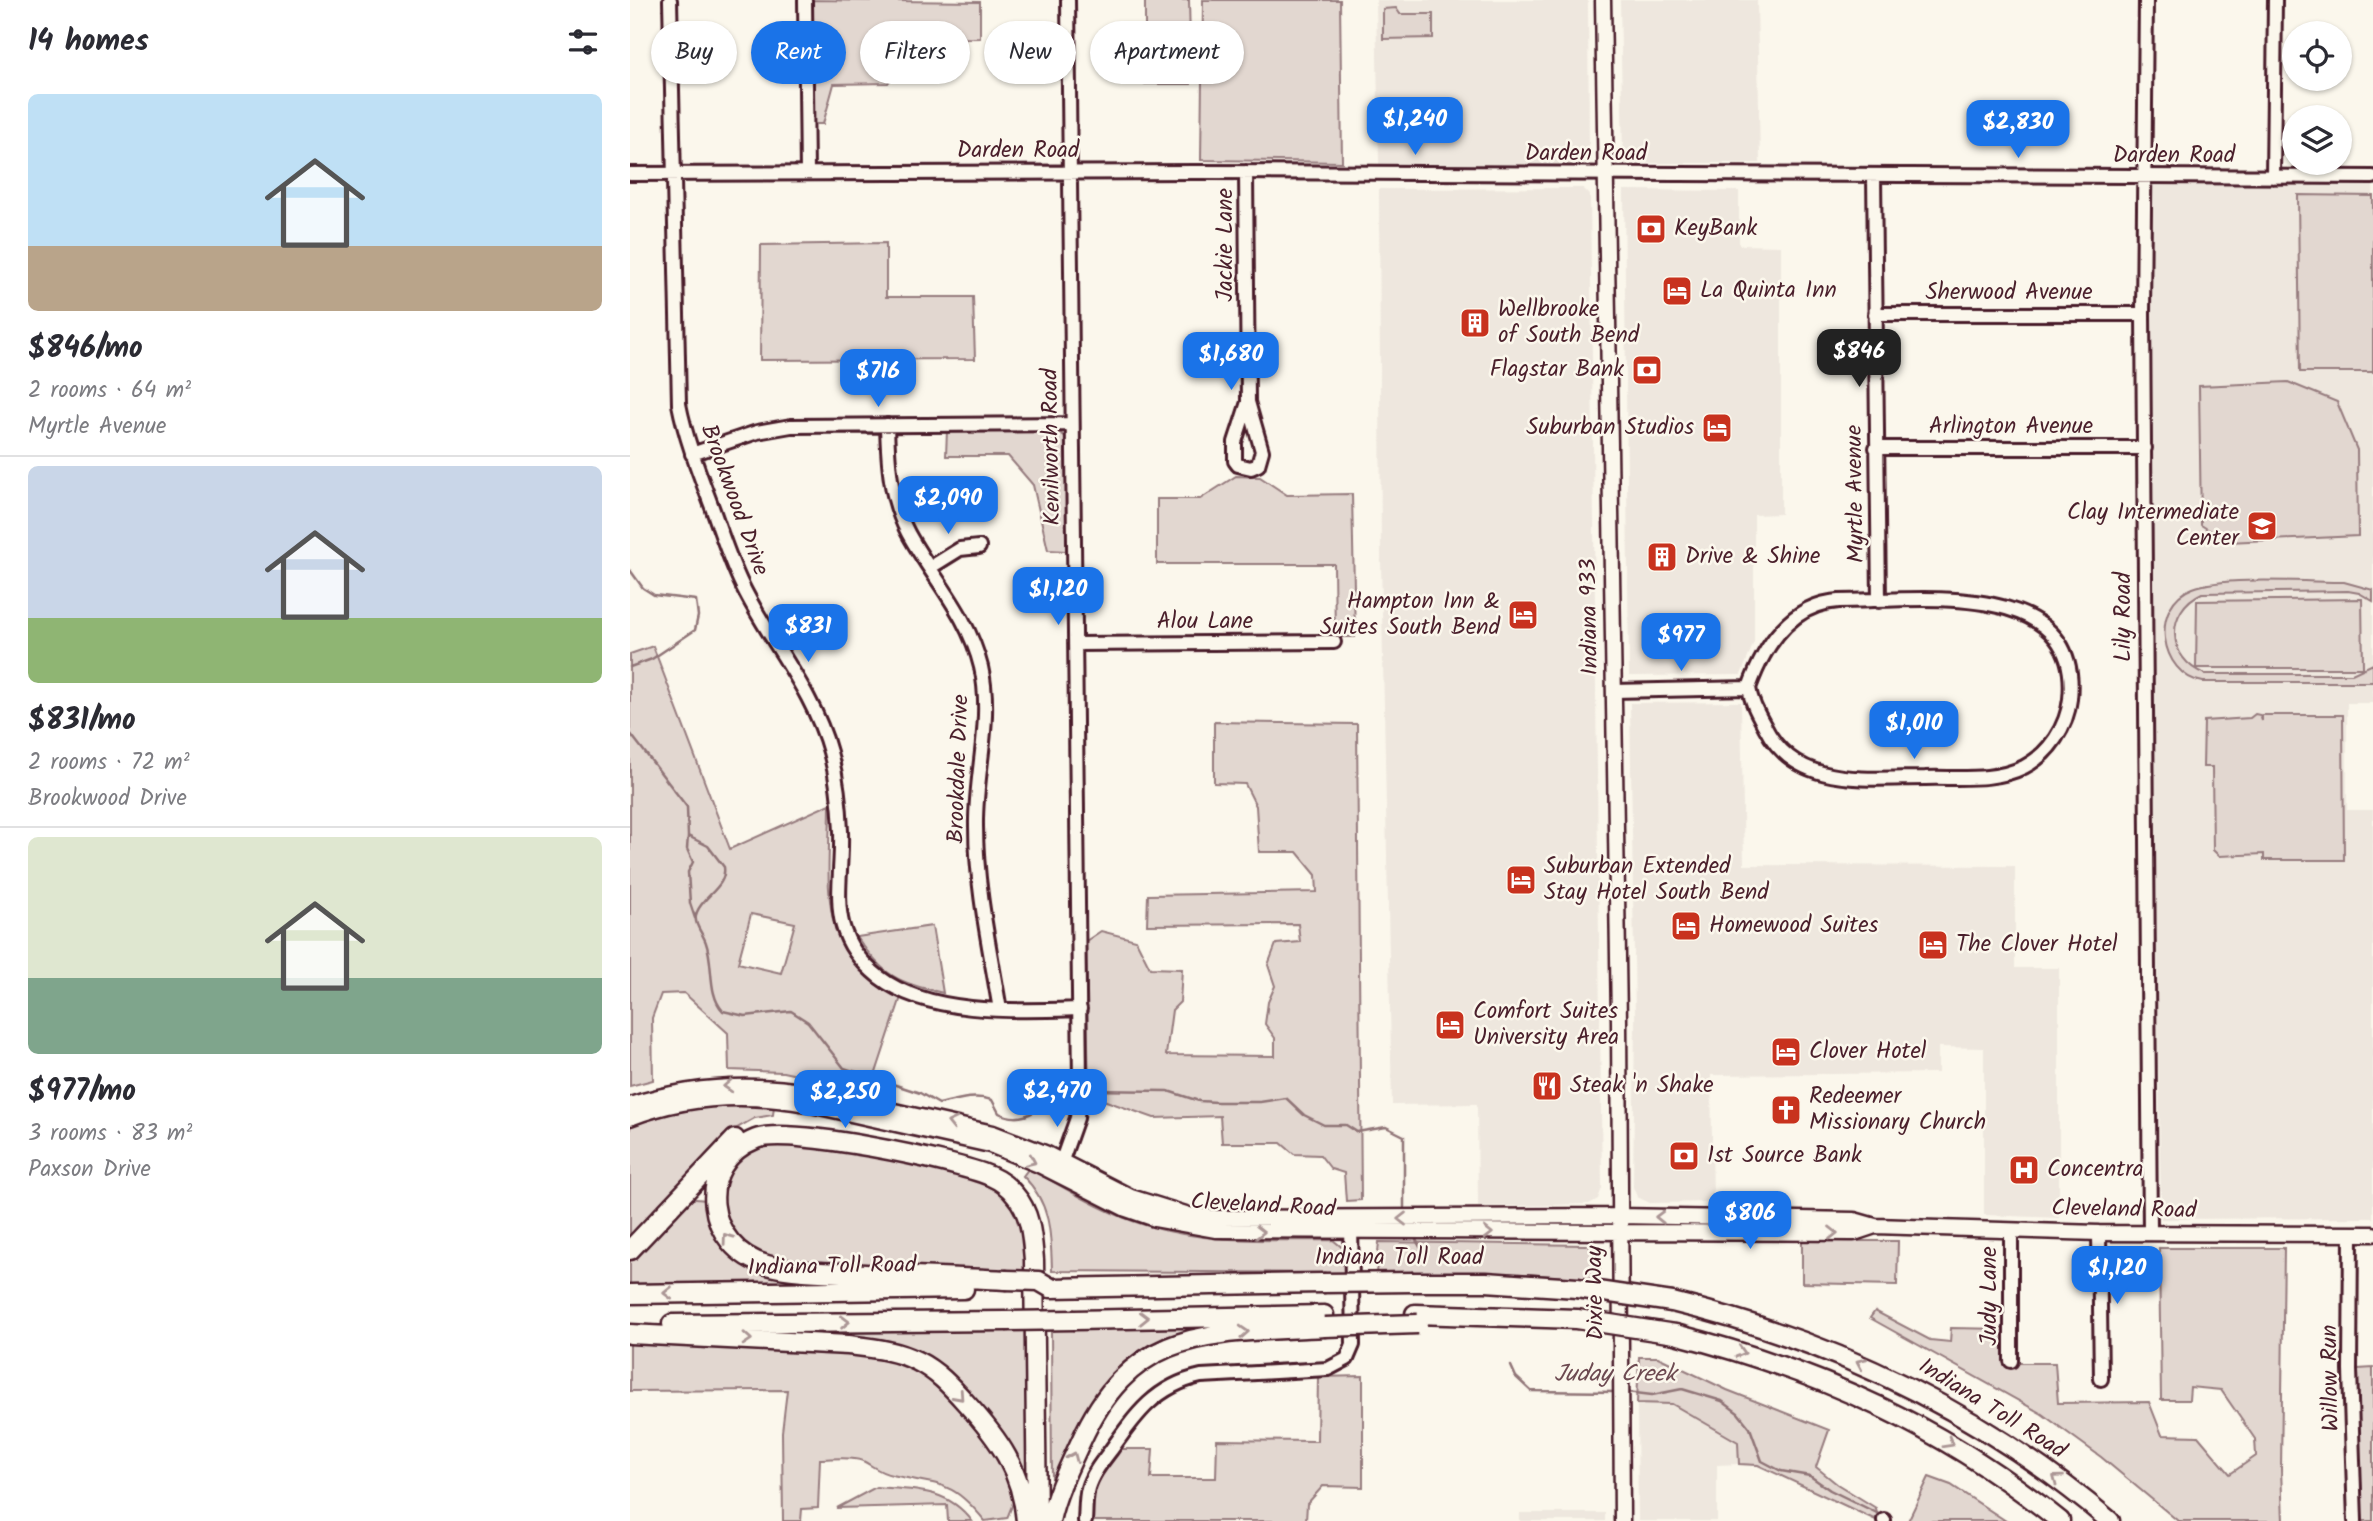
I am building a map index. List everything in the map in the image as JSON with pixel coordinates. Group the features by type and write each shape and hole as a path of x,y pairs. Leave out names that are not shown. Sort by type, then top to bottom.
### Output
{"highway":[{"path":"630,1250 724,1148 748,1130 765,1125 803,1126 962,1158 1011,1177 1034,1207 1041,1234 1049,1521"},
{"path":"1005,1284 804,1271 768,1265 740,1252 723,1235 714,1201 718,1180 734,1153 745,1145 757,1139 782,1134 963,1168 989,1176 1016,1195 1026,1212 1034,1260 1037,1521"},
{"name":"Indiana Toll Road","path":"630,1294 1039,1281 1051,1288 1486,1282 1577,1288 1672,1302 1790,1335 1903,1382 1994,1434 2110,1521"},
{"path":"630,1325 1075,1320 1324,1321 1507,1314 1577,1319 1675,1334 1759,1357 1858,1395 1962,1451 2060,1521"},
{"path":"1049,1521 1060,1489 1095,1412 1117,1381 1137,1364 1165,1348 1201,1336 1324,1321"},
{"path":"630,1335 848,1345 878,1349 915,1360 944,1379 1002,1446 1022,1490 1026,1521"}],"main road":[{"name":"Indiana 933","path":"1604,0 1614,691 1618,1233"},
{"name":"Cleveland Road","path":"630,1105 690,1089 750,1085 778,1087 993,1133 1131,1197 1189,1215 1351,1226 1618,1233 1854,1233 1875,1226"},
{"name":"Cleveland Road","path":"630,1118 692,1102 750,1098 786,1101 990,1145 1040,1165 1126,1209 1186,1226 1244,1232 1618,1216 1854,1220 1875,1226 2011,1231 2373,1234"},
{"name":"Dixie Way","path":"1618,1233 1622,1521"}],"street":[{"name":"Brookwood Drive","path":"670,0 677,384 683,423 738,575 806,693 829,749 838,793 841,833 837,901 848,938 867,965 892,985 938,1001 1000,1010 1080,1009"},
{"path":"805,0 807,173"},
{"name":"Kenilworth Road","path":"1061,1163 1075,1128 1080,1103 1069,0"},
{"name":"Lily Road","path":"2146,0 2143,314 2150,1233"},
{"path":"2273,177 2274,0"},
{"name":"Darden Road","path":"630,174 1246,172 1606,176 2373,177"},
{"name":"Jackie Lane","path":"1246,172 1248,402 1262,451 1258,465 1251,468 1238,466 1233,452 1248,402"},
{"name":"Myrtle Avenue","path":"1874,176 1879,601"},
{"name":"Sherwood Avenue","path":"1875,314 2143,314"},
{"path":"692,454 772,429 1073,424"},
{"name":"Brookdale Drive","path":"887,425 888,463 894,496 909,534 968,626 981,669 984,715 976,806 977,864 1000,1010"},
{"name":"Arlington Avenue","path":"1876,448 2145,448"},
{"path":"931,567 960,549 979,547"},
{"path":"1879,601 1985,602 2017,609 2037,621 2056,641 2071,681 2066,717 2045,751 2025,766 1984,777 1852,778 1807,770 1782,753 1769,735 1749,688 1783,626 1802,611 1821,603 1879,601"},
{"name":"Alou Lane","path":"1075,643 1334,642"},
{"path":"1614,691 1749,688"},
{"path":"1086,1521 1086,1497 1094,1476 1135,1415 1157,1394 1184,1380 1201,1376 1328,1369 1347,1359 1353,1345 1351,1226"},
{"name":"Judy Lane","path":"2011,1231 2011,1361"},
{"path":"2099,1233 2101,1379"},
{"name":"Willow Run","path":"2351,1234 2350,1370 2355,1521"}],"shaded area":[{"path":"810,0 980,2 980,38 970,38 970,21 860,21 860,84 846,84 846,21 810,21"},
{"path":"1145,0 1189,0 1190,21 1145,21"},
{"path":"1203,0 1340,0 1342,162 1201,160 1202,84 1244,84 1244,21 1203,21"},
{"path":"1376,0 1588,0 1589,156 1577,164 1379,164"},
{"path":"1620,0 1757,0 1760,163 1625,163"},
{"path":"1396,8 1400,14 1433,14 1433,38 1383,39 1383,9"},
{"path":"811,84 834,84 823,124 811,124"},
{"name":"Clay Intermediate Center","path":"2373,185 2373,703 2347,703 2347,810 2373,810 2373,1218 2161,1219 2148,350 2149,197 2153,186"},
{"path":"1583,188 1590,195 1602,1188 1598,1199 1589,1204 1478,1207 1477,1104 1392,1105 1381,560 1379,189"},
{"path":"1624,190 1739,191 1739,245 1781,246 1781,514 1754,515 1754,642 1741,675 1629,676"},
{"path":"2298,195 2373,196 2373,372 2300,372"},
{"path":"886,243 886,297 973,297 975,359 760,360 761,245"},
{"path":"2288,382 2337,402 2357,450 2358,536 2228,542 2201,525 2199,386"},
{"path":"947,430 1057,431 1066,437 1066,551 1048,550 1033,485 1008,456 946,456"},
{"path":"1236,476 1260,477 1287,495 1352,494 1355,637 1335,637 1334,564 1157,564 1157,499 1200,499"},
{"path":"2245,581 2344,582 2373,590 2373,601 2359,593 2348,591 2202,593 2181,611 2176,622 2177,646 2192,667 2205,674 2352,674 2373,664 2373,682 2203,682 2188,677 2177,667 2169,653 2165,623 2170,608 2179,596 2193,588"},
{"path":"2362,599 2363,668 2196,668 2197,601"},
{"path":"653,646 730,849 830,804 829,889 832,915 839,939 852,961 872,980 901,997 870,1091 783,1072 729,1070 728,1033 684,993 661,994 652,1018 653,1080 630,1086 630,654","holes":["751,914 795,923 781,973 738,963"]},
{"path":"1741,702 1744,865 2015,866 2015,968 2059,968 2059,1218 1984,1215 1984,1048 1938,1047 1938,1073 1711,1075 1713,1202 1650,1203 1637,1197 1633,1187 1635,1018 1630,703"},
{"path":"2255,714 2260,715 2262,721 2262,715 2343,715 2344,860 2264,860 2264,854 2219,856 2213,850 2212,767 2203,767 2204,721 2250,718"},
{"path":"1214,722 1357,724 1361,1200 1346,1201 1344,1173 1331,1169 1320,1155 1294,1154 1281,1143 1222,1143 1220,1116 1154,1118 1089,1095 1086,941 1101,931 1136,940 1150,968 1182,969 1180,1002 1172,1010 1166,1055 1275,1056 1275,1038 1265,1024 1268,1002 1275,986 1268,965 1276,944 1300,942 1298,924 1147,925 1148,895 1317,892 1316,875 1297,852 1259,852 1256,806 1245,784 1214,783"},
{"path":"932,926 943,993 893,976 875,961 857,937"},
{"path":"739,1104 774,1106 773,1115 755,1118 723,1136 630,1240 630,1125 687,1109"},
{"path":"758,1143 818,1143 968,1175 1002,1191 1022,1220 1028,1271 959,1271 788,1262 749,1251 723,1219 723,1181 730,1168"},
{"path":"1029,1168 1115,1214 1168,1231 1238,1240 1333,1240 1344,1249 1344,1273 1052,1271 1048,1220 1039,1197 1023,1176"},
{"path":"686,1198 706,1200 710,1223 718,1240 729,1253 760,1268 819,1278 819,1281 630,1284 630,1259"},
{"path":"1802,1241 1898,1241 1897,1285 1802,1283"},
{"path":"1379,1242 1587,1245 1592,1248 1600,1264 1600,1280 1529,1274 1376,1273"},
{"path":"2159,1248 2284,1248 2281,1469 2283,1521 2178,1521 2101,1457 2042,1414 1870,1318 1875,1311 1930,1340 1950,1342 1951,1328 2004,1329 2004,1363 2055,1363 2058,1403 2149,1402 2162,1435 2198,1436 2230,1474 2256,1456 2255,1439 2221,1390 2190,1387 2189,1400 2161,1400"},
{"path":"1219,1326 1167,1337 1144,1348 1125,1363 1109,1380 1083,1419 1052,1485 1051,1330"},
{"path":"1028,1330 1026,1480 1006,1437 951,1375 794,1335 794,1332"},
{"path":"630,1343 871,1354 918,1368 937,1383 1001,1460 1012,1489 1013,1503 1007,1518 985,1521 963,1498 944,1486 888,1474 863,1461 842,1458 820,1459 818,1508 802,1509 801,1521 783,1521 782,1432 787,1390 630,1391"},
{"path":"1639,1357 1658,1357 1727,1390 1829,1430 1816,1467 1837,1484 1876,1508 1878,1521 1758,1465 1739,1464 1738,1442 1672,1404 1637,1403"},
{"path":"2373,1368 2373,1521 2361,1521 2358,1369"},
{"path":"1363,1376 1363,1487 1323,1486 1307,1504 1306,1521 1091,1521 1092,1500 1097,1482 1119,1449 1153,1449 1151,1478 1216,1478 1217,1440 1317,1441 1318,1377"},
{"path":"1637,1403 1672,1404 1738,1442 1739,1464 1717,1465 1717,1521 1638,1521"},
{"path":"1929,1477 1951,1485 2006,1521 1908,1521"},
{"path":"876,1487 917,1490 941,1497 952,1502 972,1521 948,1521 947,1505 837,1508"},
{"path":"1520,1513 1605,1513 1605,1521 1520,1521"}],"waterway":[{"name":"Juday Creek","path":"630,570 643,588 654,595 696,600 698,616 695,630 652,659 630,667"},
{"name":"Juday Creek","path":"630,733 687,807 688,836 708,846 724,867 719,886 700,906 696,916 708,951 715,996 723,1011 745,1016 791,1011 808,1022 844,1068 920,1093 939,1104 966,1098 985,1098 992,1100 999,1113 1020,1117 1073,1091"},
{"name":"Juday Creek","path":"688,836 687,849 693,862 688,872 690,903 695,918"},
{"name":"Juday Creek","path":"1083,1090 1168,1091 1199,1101 1217,1102 1260,1102 1286,1098 1304,1115 1324,1125 1346,1125 1357,1132 1386,1127 1404,1136 1404,1207"},
{"name":"Juday Creek","path":"1416,1240 1422,1250"},
{"name":"Juday Creek","path":"1511,1366 1516,1377 1531,1391 1617,1392"},
{"name":"Juday Creek","path":"1627,1392 1652,1395 1682,1389 1722,1401 1738,1413 1750,1428 1762,1461 1781,1471 1810,1476 1830,1490 1883,1516"}],"place":[{"name":"KeyBank","path":"1651,229"},
{"name":"La Quinta Inn","path":"1677,291"},
{"name":"Wellbrooke of South Bend","path":"1475,323"},
{"name":"Flagstar Bank","path":"1647,370"},
{"name":"Suburban Studios","path":"1717,428"},
{"name":"Clay Intermediate Center","path":"2262,526"},
{"name":"Drive & Shine","path":"1662,557"},
{"name":"Hampton Inn & Suites South Bend","path":"1523,615"},
{"name":"Suburban Extended Stay Hotel South Bend","path":"1521,880"},
{"name":"Homewood Suites","path":"1686,926"},
{"name":"The Clover Hotel","path":"1933,945"},
{"name":"Comfort Suites University Area","path":"1450,1025"},
{"name":"Clover Hotel","path":"1786,1052"},
{"name":"Steak 'n Shake","path":"1547,1086"},
{"name":"Redeemer Missionary Church","path":"1786,1110"},
{"name":"1st Source Bank","path":"1684,1156"},
{"name":"Concentra","path":"2024,1170"}]}
